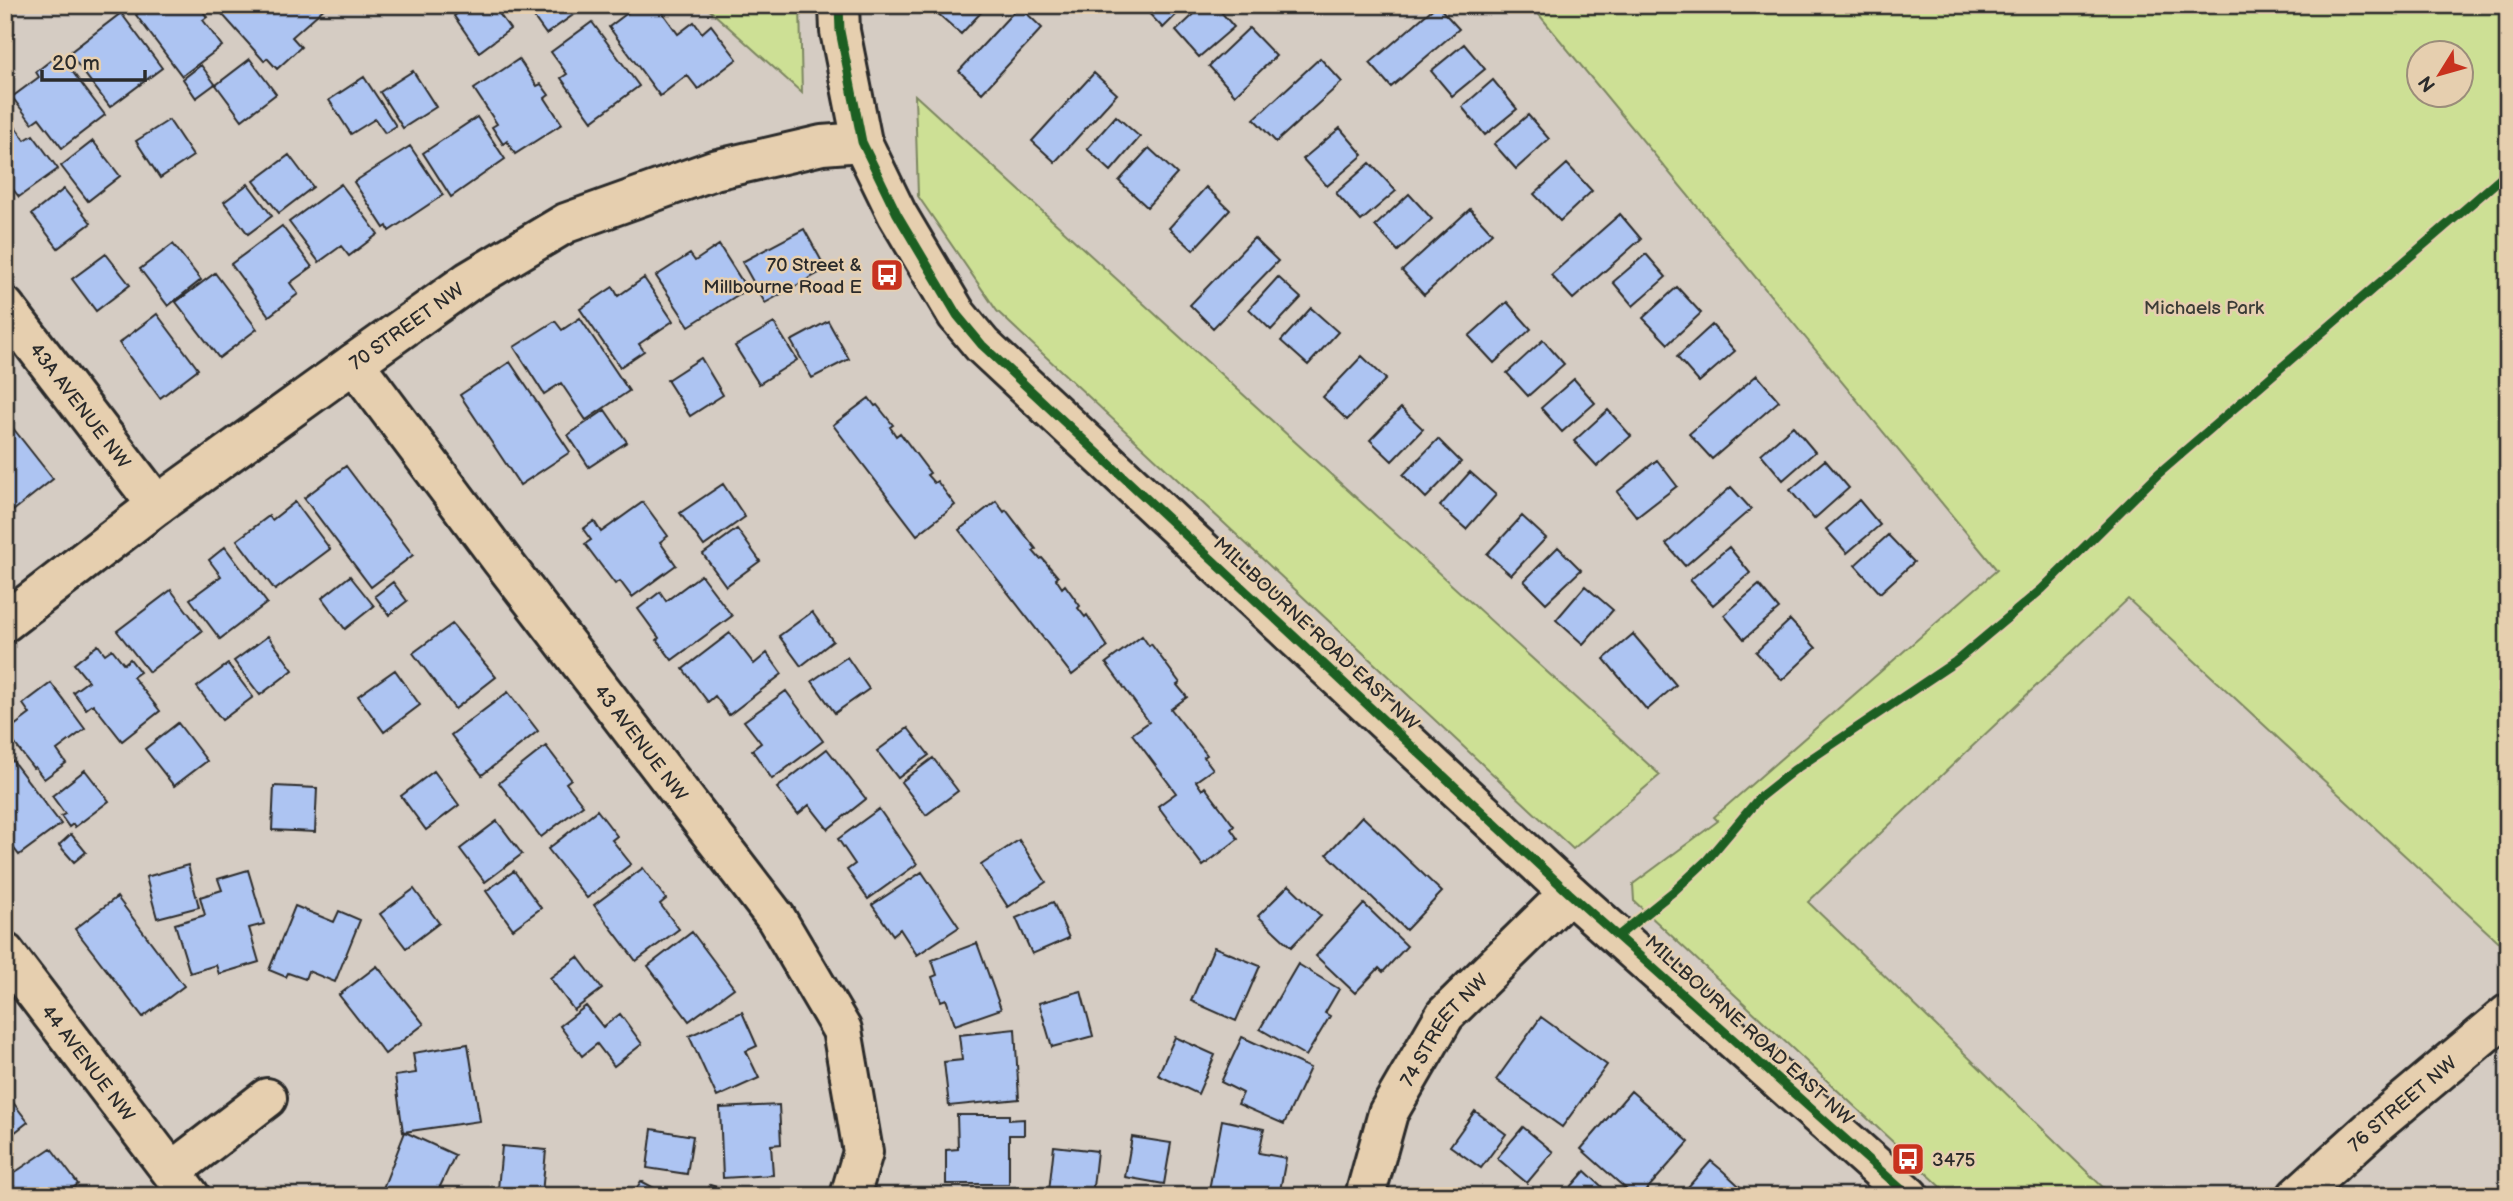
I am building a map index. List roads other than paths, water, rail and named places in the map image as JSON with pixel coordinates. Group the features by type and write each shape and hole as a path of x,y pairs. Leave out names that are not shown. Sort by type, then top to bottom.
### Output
{"street":[{"name":"MILLBOURNE ROAD EAST NW","path":"839,5 840,31 862,142 904,225 957,315 982,345 1569,893 1909,1196"},
{"name":"70 STREET NW","path":"5,622 157,505 469,281 566,223 714,170 822,145 862,142"},
{"name":"43A AVENUE NW","path":"5,307 157,505"},
{"name":"43 AVENUE NW","path":"354,363 776,918 842,1030 863,1152 850,1196"},
{"name":"74 STREET NW","path":"1365,1196 1388,1113 1445,1015 1569,893"},
{"name":"44 AVENUE NW","path":"5,953 181,1184 267,1098"},
{"name":"76 STREET NW","path":"2297,1196 2379,1122 2508,1014"}],"place":[{"name":"70 Street & Millbourne Road E","path":"887,275"},
{"name":"3475","path":"1908,1159"}],"park label":[{"name":"Michaels Park","path":"2204,307"}]}
